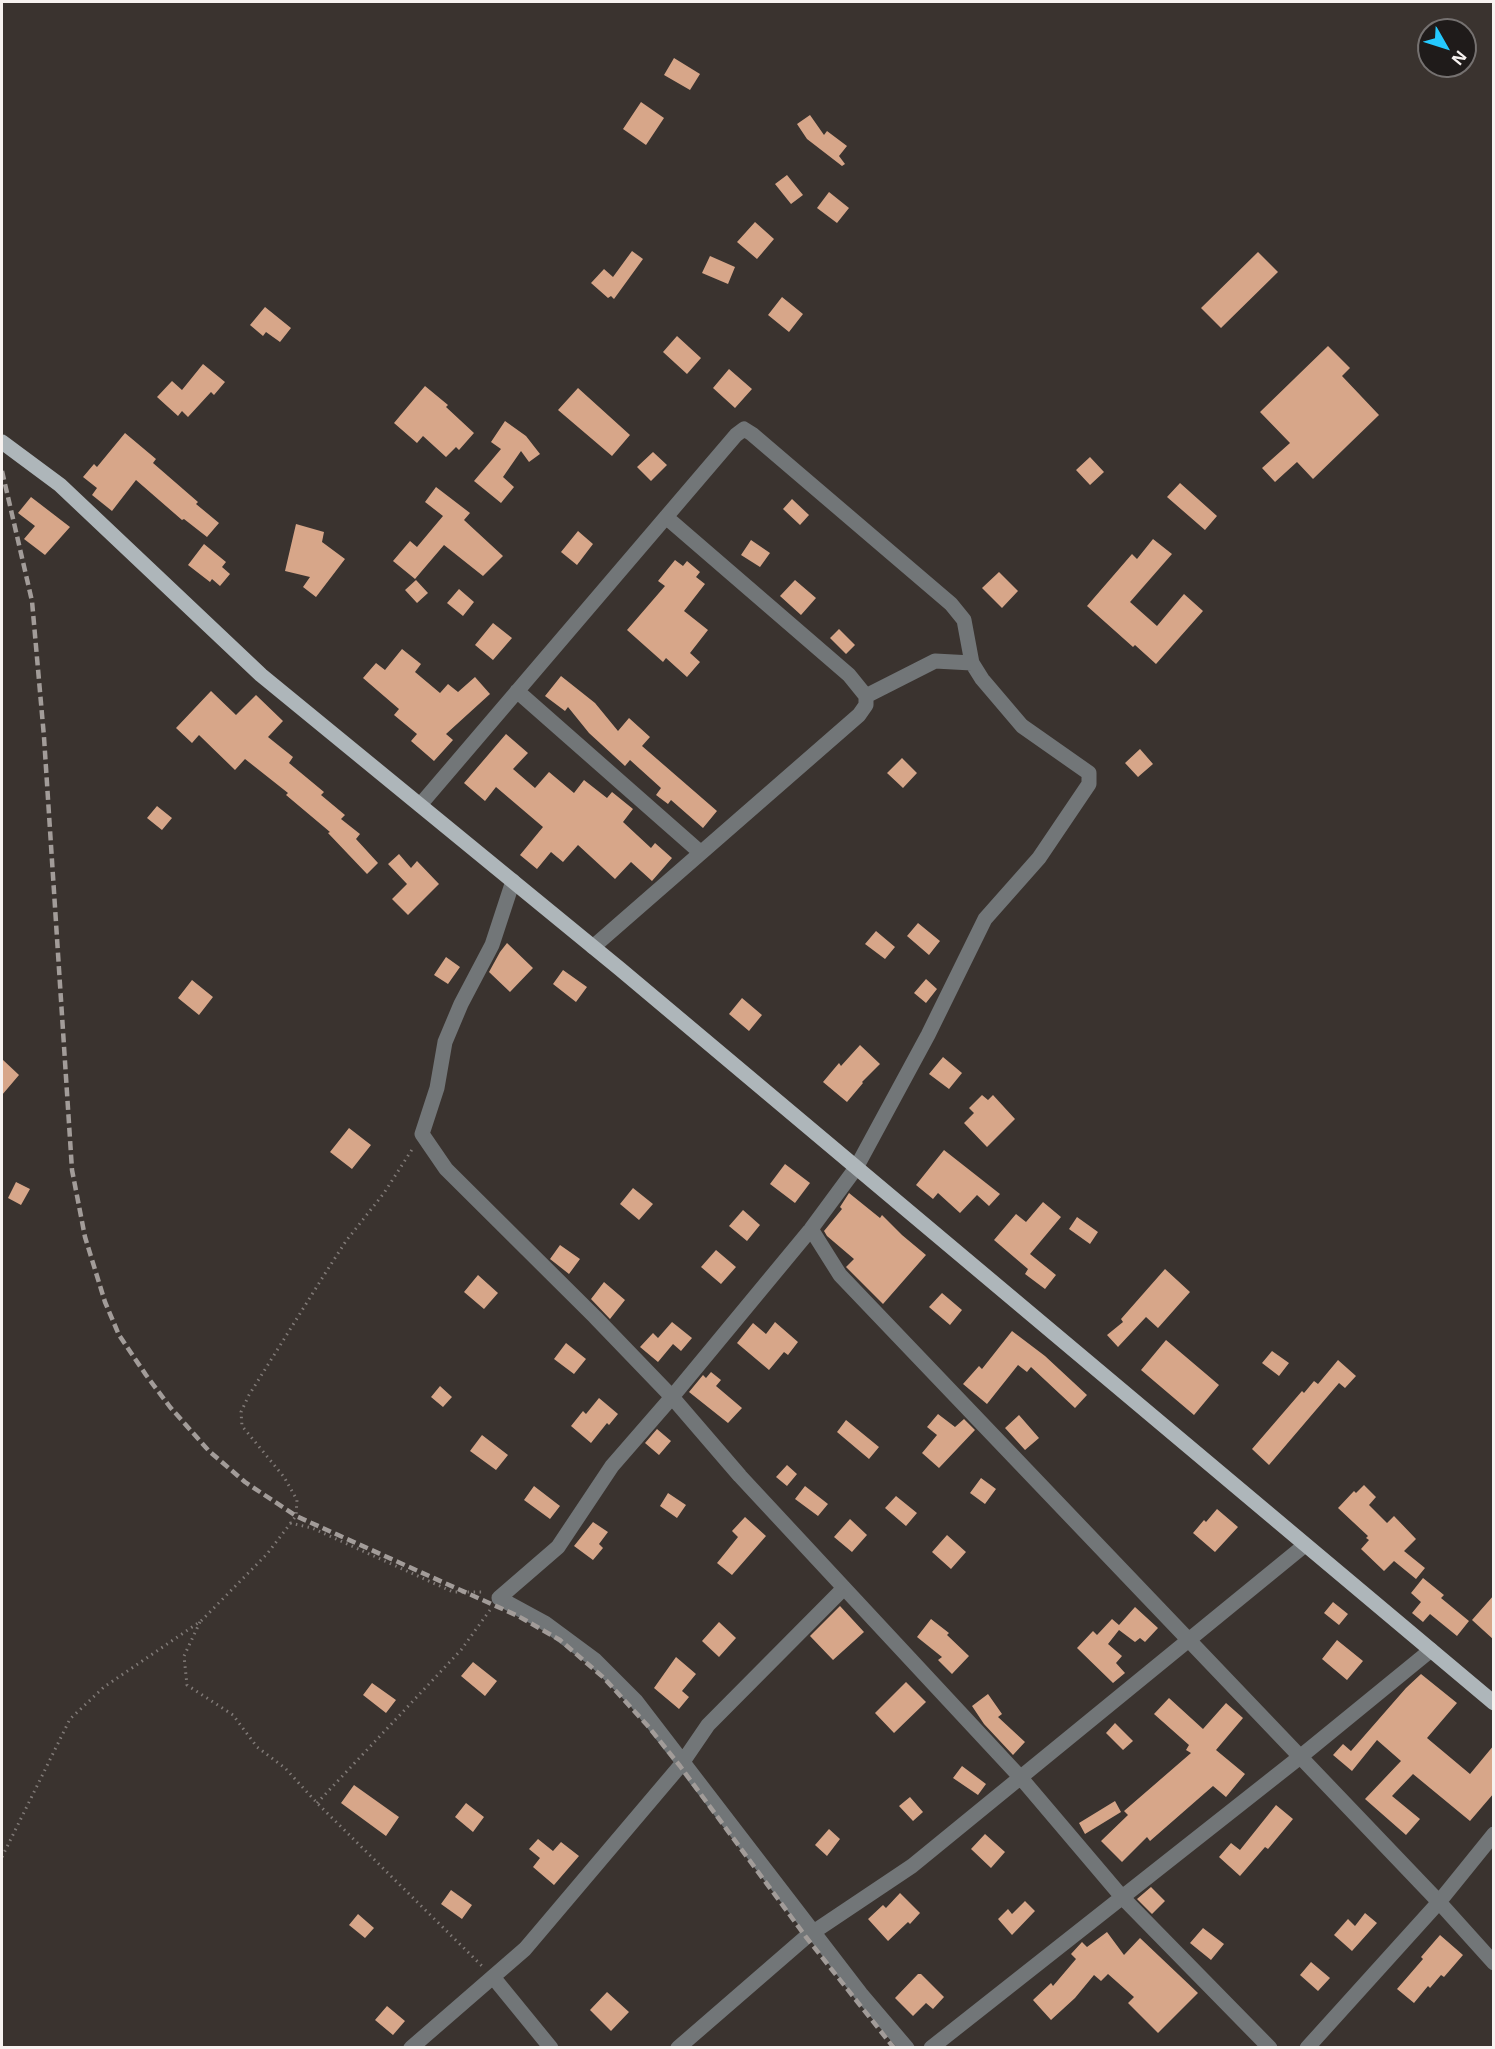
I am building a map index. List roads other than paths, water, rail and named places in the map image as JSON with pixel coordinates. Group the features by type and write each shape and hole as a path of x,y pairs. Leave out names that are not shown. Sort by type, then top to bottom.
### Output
{"main road":[{"path":"2,442 60,485 261,675 593,947 1494,1703"}],"street":[{"path":"420,805 736,435 744,429 951,604 964,620 972,663 982,679 1022,726 1089,773 1089,784 1039,858 985,919 928,1035 856,1168 811,1229 612,1466 558,1547 499,1598 544,1623 595,1660 636,1701 861,1994 907,2048"},
{"path":"593,947 859,715 866,705 866,696 849,675 666,517"},
{"path":"866,696 935,661 972,663"},
{"path":"517,691 701,853"},
{"path":"513,881 492,945 444,1042 437,1088 422,1134 446,1169 672,1397 740,1476 1021,1778 1122,1897 1270,2048"},
{"path":"811,1229 840,1275 1494,1963"},
{"path":"678,2048 813,1932 912,1866 1305,1545"},
{"path":"411,2048 525,1949 683,1762 708,1725 844,1588"},
{"path":"931,2048 1300,1757 1431,1650"},
{"path":"1307,2048 1438,1902 1494,1834"},
{"path":"493,1977 551,2048"}],"railway":[{"path":"2,471 32,601 44,737 72,1170 85,1237 105,1302 119,1335 170,1407 209,1451 245,1482 296,1516 518,1616 560,1640 604,1678 647,1725 680,1766 806,1937 894,2048"}]}
